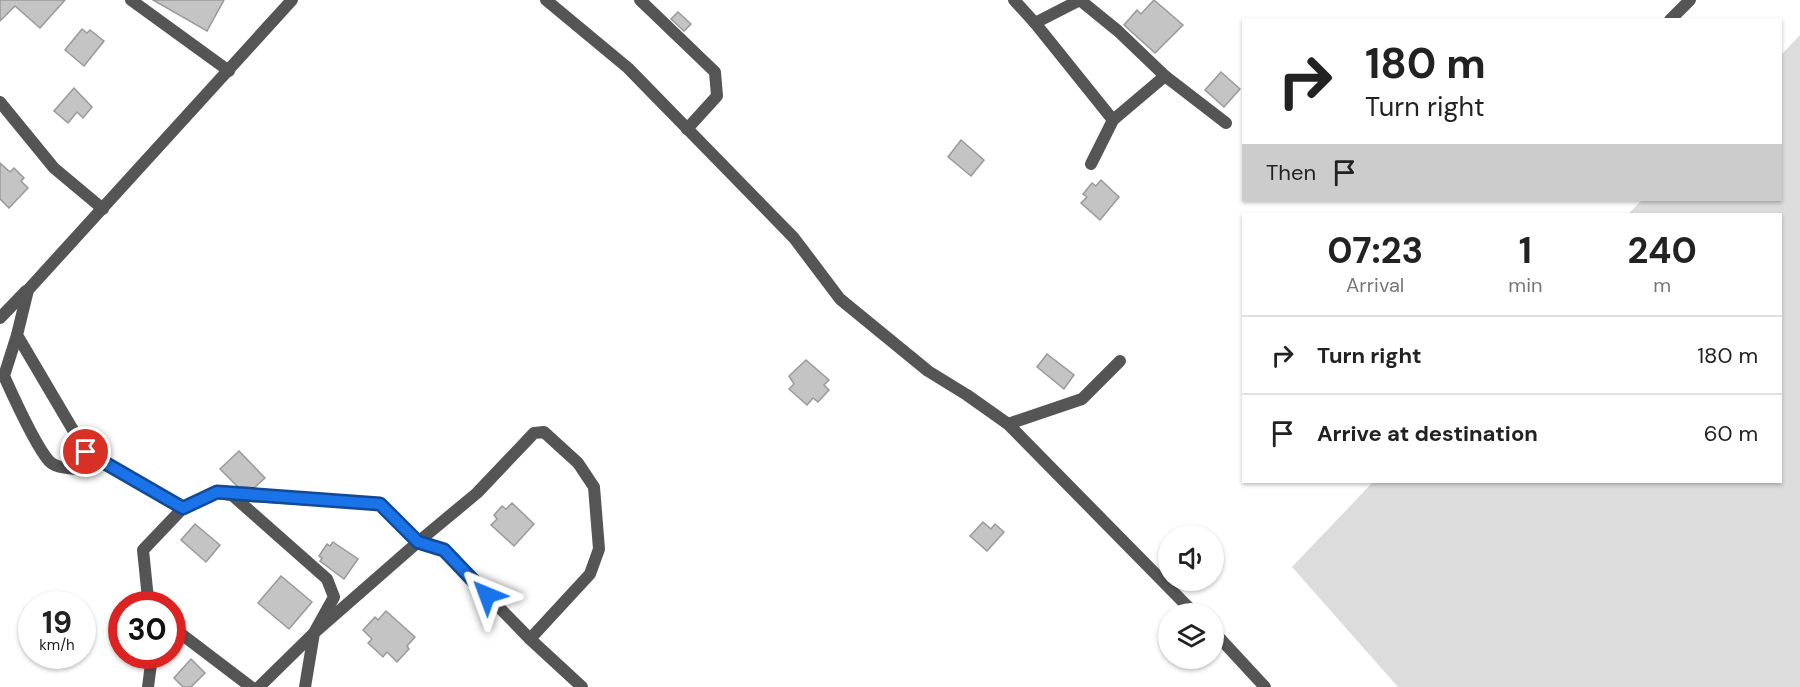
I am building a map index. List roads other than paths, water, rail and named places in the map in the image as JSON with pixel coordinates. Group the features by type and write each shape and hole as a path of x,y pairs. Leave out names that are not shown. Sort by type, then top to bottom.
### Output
{"street":[{"path":"132,0 230,70"},
{"path":"0,318 103,209 292,0"},
{"path":"546,0 628,68 794,238 840,299 928,371 1008,424 1184,603"},
{"path":"640,0 715,72 717,96 687,129"},
{"path":"1014,0 1113,120"},
{"path":"1035,23 1080,0 1165,76 1226,123"},
{"path":"1672,18 1690,0"},
{"path":"1091,164 1113,120 1165,76"},
{"path":"0,102 54,168 103,209"},
{"path":"28,290 4,376 15,402 49,461 61,468 75,469 86,452"},
{"path":"17,334 86,452 183,508"},
{"path":"1008,424 1082,399 1120,361"},
{"path":"260,687 314,633 477,493 534,433 544,432 578,463 594,487 599,549 590,574 530,639"},
{"path":"147,591 143,550 183,508 217,492 232,495 380,504 418,542 444,550 530,639 582,687"},
{"path":"232,495 327,579 334,597 314,633 305,687"},
{"path":"186,638 251,687"},
{"path":"1224,643 1265,687"},
{"path":"148,687 150,669"}]}
